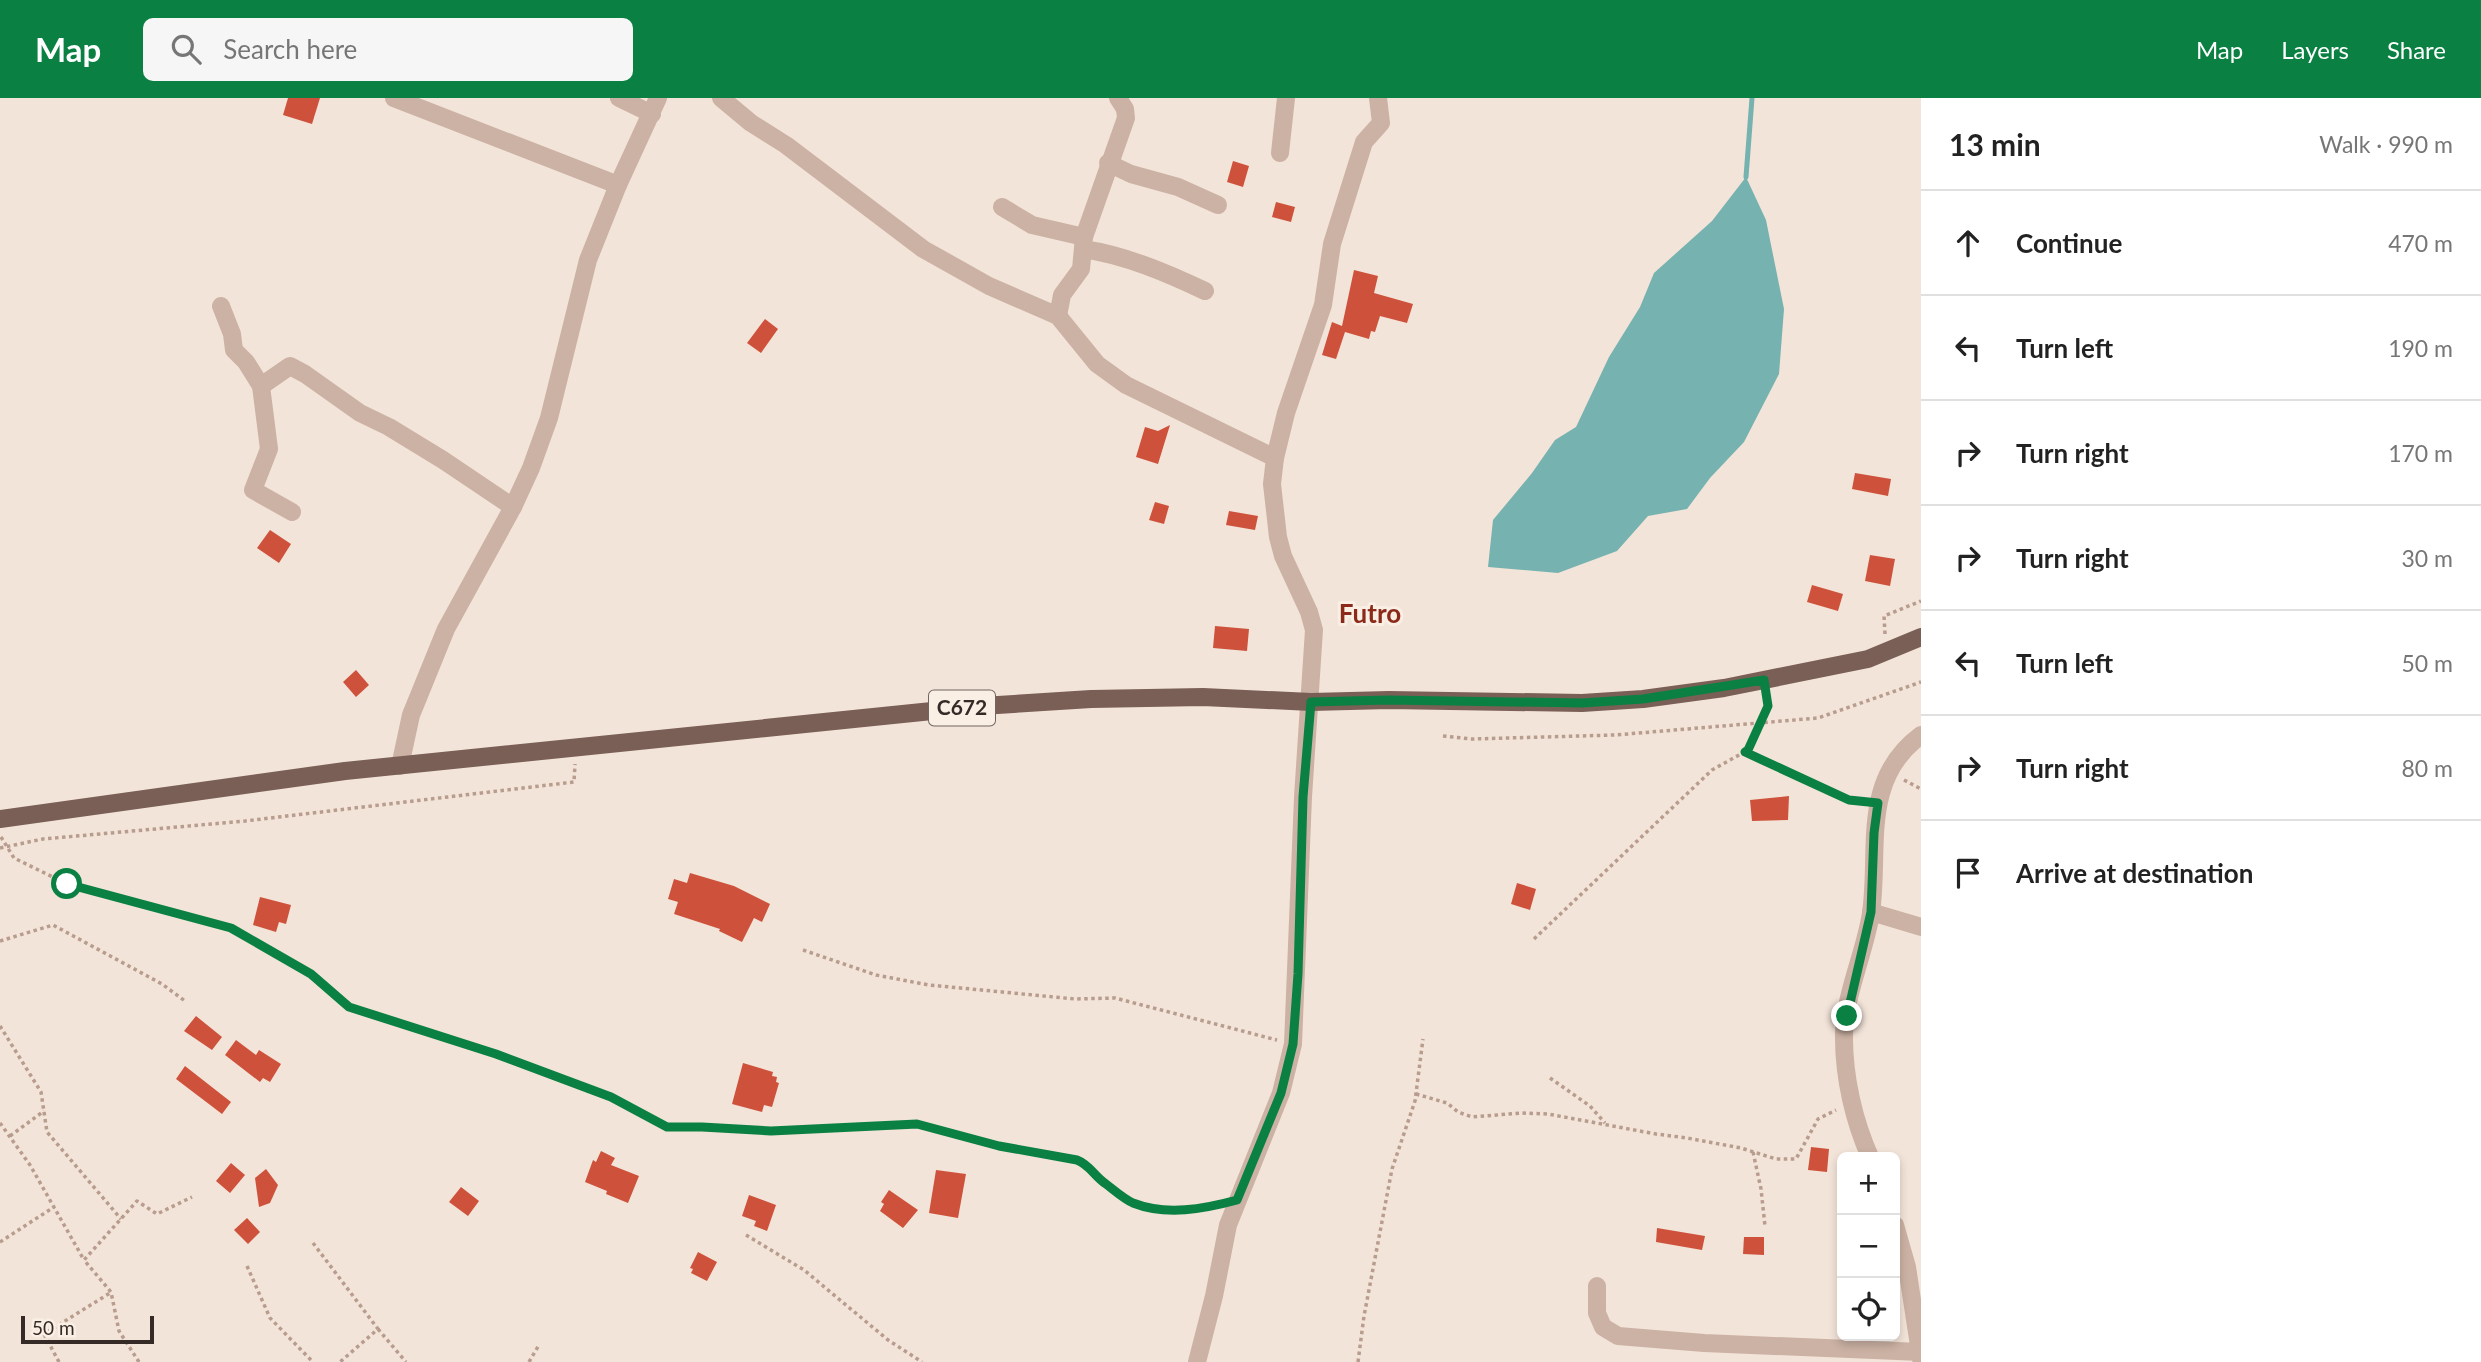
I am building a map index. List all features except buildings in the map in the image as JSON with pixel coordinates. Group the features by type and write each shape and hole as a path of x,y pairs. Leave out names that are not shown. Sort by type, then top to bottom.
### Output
{"main road":[{"name":"C672","path":"0,819 400,766 981,706 1203,696 1311,702 1388,700 1582,703 1643,699 1764,680 1868,659 1921,637"}],"street":[{"path":"394,98 618,184"},
{"path":"400,766 411,715 446,629 513,507 549,418 588,260 618,184 655,106 619,98"},
{"path":"721,98 751,123 786,145 923,248 989,286 1058,316 1097,364 1126,386 1275,458"},
{"path":"1058,316 1062,295 1082,269 1083,243 1108,163 1126,118 1125,108 1118,98"},
{"path":"1280,153 1286,98"},
{"path":"1197,1362 1214,1296 1228,1224 1281,1093 1293,1044 1298,974 1303,797 1314,630 1309,612 1283,556 1278,537 1272,484 1275,458 1286,413 1323,305 1332,244 1364,142 1381,124 1378,98"},
{"path":"1108,163 1131,174 1178,187 1218,205"},
{"path":"1002,207 1032,225 1169,274 1205,290"},
{"path":"221,306 232,334 234,350 246,362 261,386 269,449 253,490 292,512"},
{"path":"261,386 290,366 360,413 389,427 443,460 513,507"},
{"path":"1868,1152 1846,1074 1843,1036 1871,912 1878,803 1891,768 1908,745 1921,735"},
{"path":"1871,912 1921,927"},
{"path":"1597,1286 1597,1313 1603,1327 1618,1336 1921,1354 1907,1267 1900,1242"}],"path":[{"path":"1885,643 1884,616 1921,601"},
{"path":"1534,939 1712,770 1748,750 1768,706 1764,680"},
{"path":"1443,736 1472,739 1615,735 1818,718 1921,682"},
{"path":"0,848 43,839 245,821 574,782 576,748"},
{"path":"1745,752 1849,800 1878,803"},
{"path":"0,835 15,858 67,884 231,928 311,974 349,1007 496,1054 611,1097 667,1127 771,1131 917,1124 999,1146 1087,1163 1099,1180 1132,1202 1159,1209 1206,1208 1237,1200"},
{"path":"0,941 53,925 162,984 186,1001"},
{"path":"803,950 876,975 929,985 1075,999 1115,998 1293,1044"},
{"path":"0,1026 41,1092 47,1132 121,1219"},
{"path":"1359,1362 1364,1316 1392,1169 1416,1094 1423,1039"},
{"path":"1550,1077 1590,1106 1607,1125"},
{"path":"1416,1094 1447,1103 1458,1112 1472,1116 1548,1114 1687,1138 1776,1159 1796,1159 1818,1119 1854,1106"},
{"path":"10,1136 44,1111"},
{"path":"0,1123 30,1165 84,1260 111,1292 120,1331 139,1362"},
{"path":"1753,1152 1765,1226"},
{"path":"84,1260 137,1201 157,1214 192,1197"},
{"path":"0,1242 54,1207"},
{"path":"746,1235 804,1270 888,1340 922,1362"},
{"path":"313,1243 406,1362"},
{"path":"247,1266 270,1318 313,1362"},
{"path":"59,1362 44,1334 111,1292"},
{"path":"340,1362 378,1329"},
{"path":"529,1362 539,1345"}],"water":[{"path":"1746,177 1766,220 1784,309 1779,374 1744,442 1710,478 1687,509 1648,516 1617,551 1558,573 1488,567 1493,520 1555,440 1576,427 1609,357 1640,307 1654,273 1712,221"}],"waterway":[{"path":"1746,177 1752,98"}],"district":[{"name":"Futro","path":"1370,614"}],"route":[{"path":"67,884 231,928 311,974 349,1007 496,1054 611,1097 667,1127 771,1131 917,1124 999,1146 1056,1154 1087,1163 1099,1180 1132,1202 1159,1209 1206,1208 1237,1200 1281,1093 1293,1044 1298,974 1303,797 1311,702 1388,700 1582,703 1643,699 1764,680 1768,706 1745,752 1849,800 1878,803 1871,912 1847,1016"}]}
